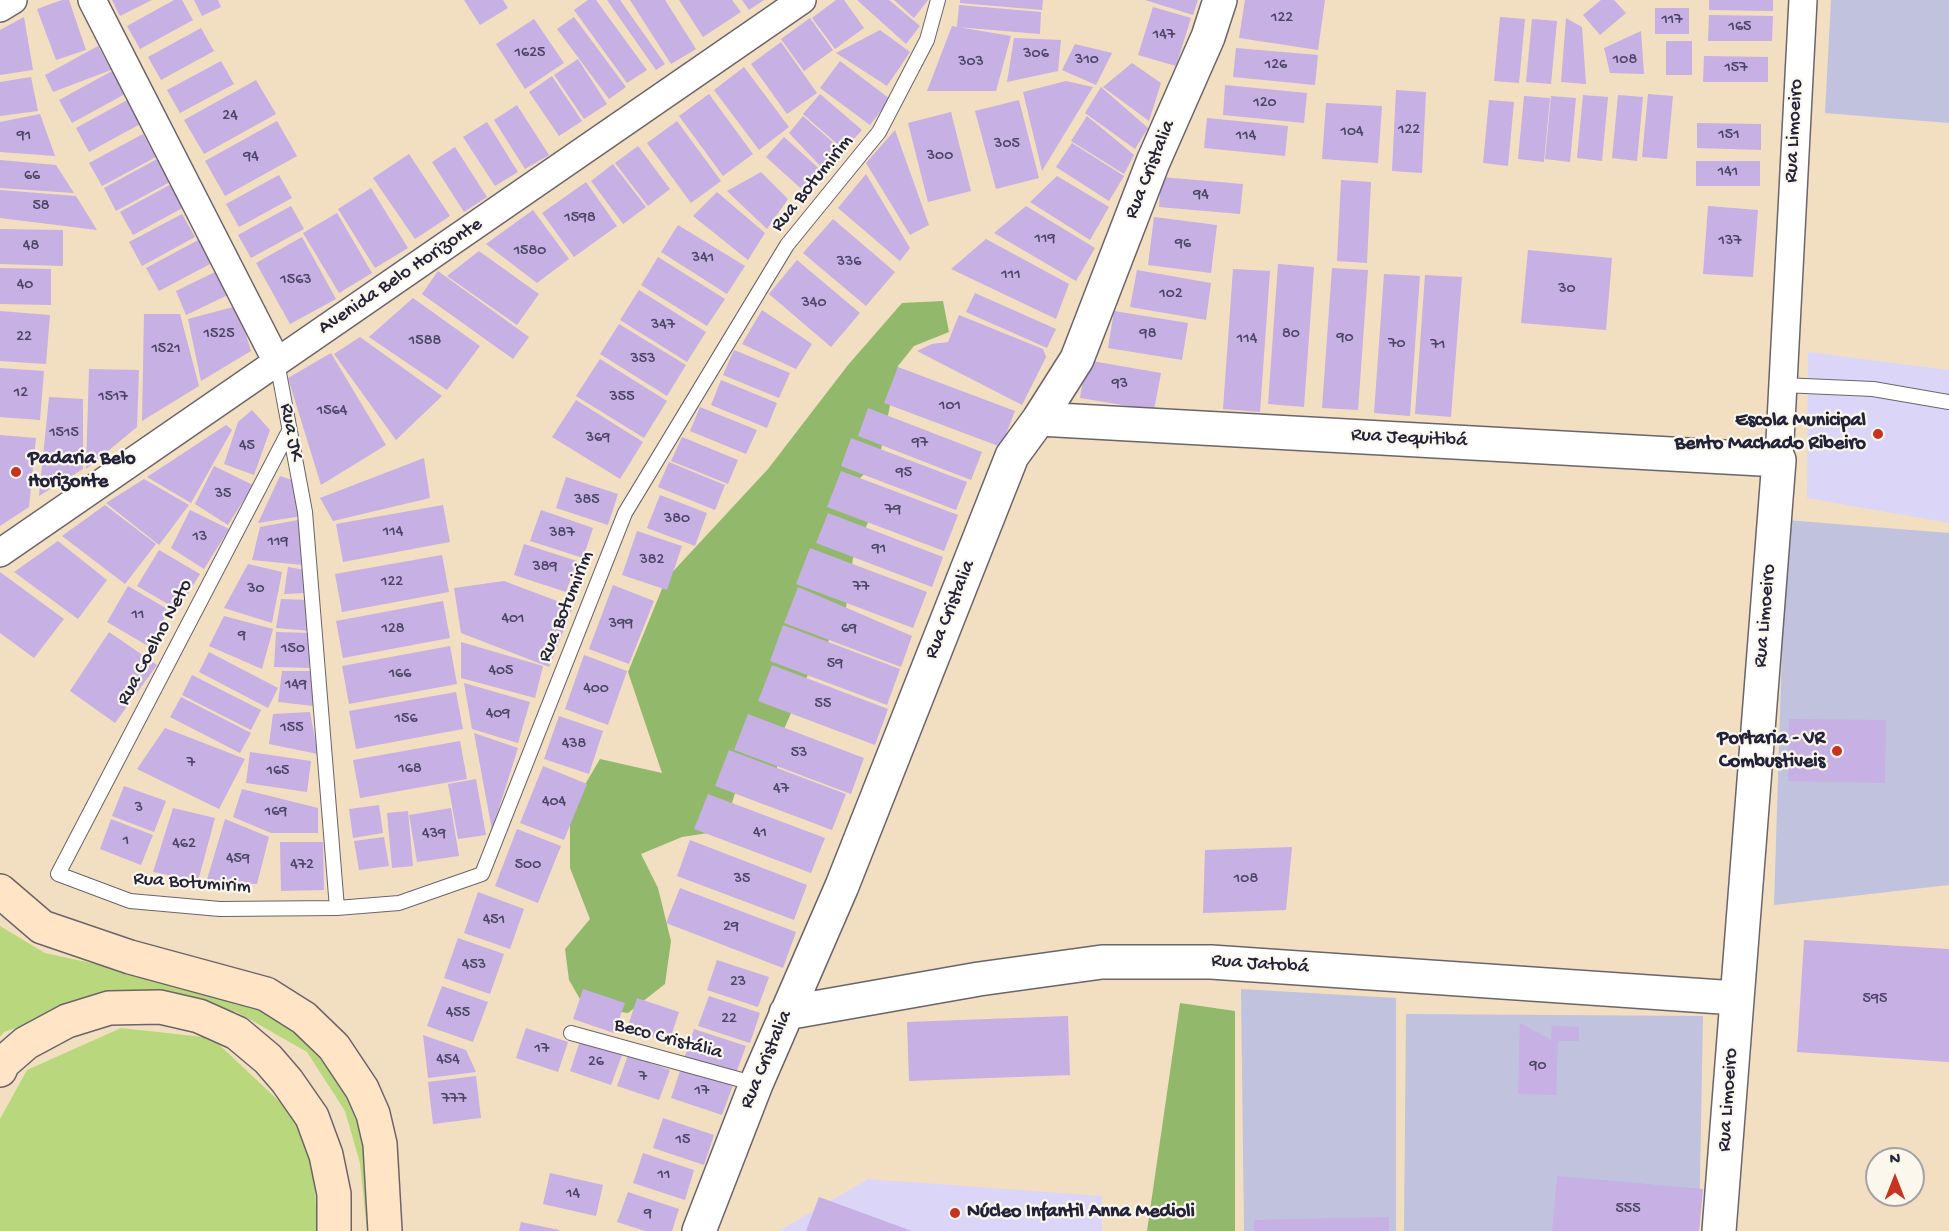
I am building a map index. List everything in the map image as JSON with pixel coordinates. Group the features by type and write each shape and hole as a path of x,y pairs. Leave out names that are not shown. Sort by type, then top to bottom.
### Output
{"main road":[{"path":"0,891 42,927 130,957 266,994 304,1018 334,1047 362,1089 373,1114 380,1144 385,1231"},
{"path":"0,1070 3,1063 26,1043 67,1021 109,1008 160,1006 199,1017 237,1033 275,1066 312,1118 326,1155 334,1194 334,1231"}],"street":[{"path":"0,8 13,0"},
{"name":"Rua JK","path":"92,0 277,362"},
{"name":"Avenida Belo Horizonte","path":"0,553 802,0"},
{"name":"Rua Cristalia","path":"699,1231 756,1084 842,886 1012,456 1040,419 1077,359 1153,162 1208,37 1220,0"},
{"name":"Rua Limoeiro","path":"1719,1231 1779,460 1803,0"},
{"name":"Rua Jequitibá","path":"1040,419 1779,460"},
{"name":"Rua Jatobá","path":"786,1013 979,979 1102,962 1211,962 1736,998"}],"lane":[{"name":"Rua Botumirim","path":"58,874 130,901 220,909 336,908 399,903 482,874 625,513 788,245 879,132 927,40 938,0"},
{"name":"Rua JK","path":"277,362 305,512 336,908"},
{"path":"1782,385 1873,389 1949,402"},
{"name":"Rua Coelho Neto","path":"58,874 289,431"},
{"name":"Beco Cristália","path":"571,1033 756,1084"}],"shaded area":[{"path":"1831,0 1949,0 1949,123 1825,113"},
{"name":"Escola Municipal Bento Machado Ribeiro","path":"1808,352 1949,370 1949,523 1807,498"},
{"path":"1786,520 1949,533 1949,885 1774,905"},
{"path":"1241,989 1396,998 1396,1231 1244,1231"},
{"path":"1406,1014 1703,1016 1699,1231 1404,1231"},
{"name":"Núcleo Infantil Anna Medioli","path":"868,1179 1102,1196 1102,1231 779,1231"}],"green space":[{"path":"943,301 949,332 914,346 898,366 879,460 859,479 874,508 853,558 845,615 810,670 777,745 777,778 736,790 728,816 708,833 682,837 641,854 658,888 671,941 665,984 628,1013 585,1008 569,980 565,949 590,919 570,868 570,810 600,759 662,773 628,672 666,579 768,469 848,365 902,303"},
{"path":"0,926 45,953 261,1000 336,1075 366,1143 378,1231 367,1231 360,1163 345,1111 307,1052 237,1012 120,991 4,1032 0,1037"},
{"path":"1180,1003 1235,1011 1235,1231 1147,1231"},
{"path":"121,1028 212,1038 297,1118 314,1163 317,1231 0,1231 0,1119 27,1070"}],"building":[{"path":"62,0 69,0 86,50 56,60 37,9"},
{"path":"112,0 152,0 120,16"},
{"path":"174,0 182,0 193,20 140,49 127,26"},
{"path":"194,0 218,0 221,7 202,16"},
{"path":"464,0 503,0 508,8 480,25"},
{"path":"588,0 596,0 647,70 627,83 574,10"},
{"path":"607,0 620,0 665,64 656,70"},
{"path":"630,0 665,0 696,49 671,64"},
{"path":"679,0 732,0 741,12 703,37"},
{"path":"742,0 764,0 749,10"},
{"path":"836,0 844,0 864,28 835,49 812,18"},
{"path":"857,0 889,0 920,26 906,44"},
{"path":"894,0 928,0 914,18"},
{"path":"960,0 1043,0 1042,10 960,3"},
{"path":"1145,0 1198,0 1193,15"},
{"path":"1245,0 1325,0 1318,50 1239,38"},
{"path":"1601,0 1614,0 1626,13 1600,35 1583,15"},
{"path":"1709,0 1773,0 1773,11 1709,10"},
{"path":"959,5 1041,12 1040,34 957,27"},
{"path":"1153,7 1191,18 1176,66 1138,55"},
{"path":"1655,8 1689,8 1689,34 1655,34"},
{"path":"1709,15 1773,16 1772,41 1708,41"},
{"path":"24,17 33,70 0,75 0,30"},
{"path":"574,17 626,87 609,99 557,29"},
{"path":"1500,17 1525,19 1519,83 1494,81"},
{"path":"810,18 833,50 804,71 781,39"},
{"path":"1566,18 1582,27 1586,84 1561,82"},
{"path":"534,19 564,63 525,89 496,44"},
{"path":"1532,19 1557,21 1551,84 1526,82"},
{"path":"952,26 1011,36 996,91 927,91"},
{"path":"201,28 214,51 161,80 148,57"},
{"path":"880,30 910,52 887,86 836,53"},
{"path":"1641,31 1644,74 1610,73 1604,48"},
{"path":"1014,38 1061,40 1058,71 1007,82"},
{"path":"1666,41 1692,41 1692,75 1666,75"},
{"path":"781,42 817,93 787,114 751,64"},
{"path":"1075,44 1112,53 1096,85 1062,70"},
{"path":"98,46 111,70 53,92 45,75"},
{"path":"1236,48 1318,55 1315,85 1233,77"},
{"path":"1704,56 1768,57 1768,82 1703,82"},
{"path":"578,59 607,104 584,119 554,75"},
{"path":"221,61 234,84 180,113 167,90"},
{"path":"840,61 890,99 870,125 820,88"},
{"path":"1132,63 1161,83 1149,121 1103,87"},
{"path":"744,67 789,127 759,150 714,90"},
{"path":"112,71 125,94 72,123 59,100"},
{"path":"552,76 582,121 559,136 529,92"},
{"path":"31,77 38,111 0,116 0,82"},
{"path":"256,80 276,114 204,154 184,120"},
{"path":"1066,81 1093,87 1042,171 1023,92"},
{"path":"1225,85 1307,93 1304,123 1223,115"},
{"path":"1101,87 1148,128 1135,149 1085,113"},
{"path":"1396,90 1426,92 1422,173 1392,171"},
{"path":"709,94 753,154 723,176 679,116"},
{"path":"820,94 862,130 844,150 803,114"},
{"path":"1648,94 1673,96 1667,159 1642,157"},
{"path":"1583,95 1608,97 1602,161 1577,158"},
{"path":"1618,95 1643,97 1637,161 1612,158"},
{"path":"1524,96 1550,98 1544,162 1518,159"},
{"path":"1551,96 1576,98 1570,162 1545,159"},
{"path":"129,99 142,123 89,152 76,128"},
{"path":"1019,100 1039,178 996,189 975,111"},
{"path":"1489,100 1514,102 1508,166 1483,163"},
{"path":"1326,103 1382,106 1378,163 1322,159"},
{"path":"517,105 549,155 525,169 494,120"},
{"path":"951,112 971,191 928,202 908,123"},
{"path":"40,114 55,156 0,152 0,122"},
{"path":"803,116 844,152 826,172 789,133"},
{"path":"1087,116 1134,155 1124,174 1071,141"},
{"path":"1207,118 1288,126 1285,156 1204,148"},
{"path":"277,121 297,156 225,196 205,161"},
{"path":"677,121 721,181 691,203 647,143"},
{"path":"487,122 518,172 495,186 463,137"},
{"path":"1697,123 1761,124 1761,150 1697,148"},
{"path":"895,130 929,225 910,235 866,163"},
{"path":"143,134 156,157 102,186 89,163"},
{"path":"784,137 825,174 807,194 766,157"},
{"path":"1072,143 1124,176 1109,201 1056,167"},
{"path":"638,146 670,189 648,206 615,163"},
{"path":"455,147 487,197 464,212 432,162"},
{"path":"409,154 450,216 415,239 373,178"},
{"path":"157,159 170,182 116,211 104,188"},
{"path":"0,160 56,165 74,193 0,188"},
{"path":"1696,161 1760,161 1760,186 1696,186"},
{"path":"613,164 646,207 623,224 591,181"},
{"path":"761,172 788,199 767,229 727,191"},
{"path":"866,174 910,248 900,261 838,208"},
{"path":"279,175 292,198 239,227 226,204"},
{"path":"1057,176 1109,207 1090,240 1030,202"},
{"path":"1161,177 1243,184 1240,214 1159,207"},
{"path":"1341,180 1371,182 1367,263 1337,261"},
{"path":"586,182 617,226 574,257 542,213"},
{"path":"173,183 186,206 133,235 120,212"},
{"path":"371,188 408,248 375,268 338,209"},
{"path":"0,190 76,196 97,230 0,218"},
{"path":"717,192 765,233 748,260 693,216"},
{"path":"291,206 304,229 251,258 238,235"},
{"path":"1026,206 1095,248 1076,281 994,233"},
{"path":"1708,206 1758,210 1753,277 1703,274"},
{"path":"533,210 569,259 537,283 486,244"},
{"path":"337,213 372,273 339,293 303,233"},
{"path":"182,214 195,237 142,266 129,242"},
{"path":"1154,217 1217,225 1211,273 1148,265"},
{"path":"833,219 895,272 866,306 803,253"},
{"path":"678,225 745,266 727,294 661,252"},
{"path":"0,229 63,230 63,266 0,264"},
{"path":"302,237 336,299 290,324 256,263"},
{"path":"200,239 212,263 159,291 146,268"},
{"path":"986,239 1069,284 1056,319 951,269"},
{"path":"1528,250 1612,258 1606,330 1521,323"},
{"path":"479,251 539,294 517,325 447,276"},
{"path":"658,257 725,299 707,326 641,285"},
{"path":"797,260 860,313 831,347 769,294"},
{"path":"1278,264 1314,267 1304,407 1268,404"},
{"path":"0,268 51,269 51,305 0,304"},
{"path":"1332,268 1368,270 1358,410 1322,408"},
{"path":"1233,269 1270,271 1260,412 1223,409"},
{"path":"1137,270 1211,283 1206,320 1130,307"},
{"path":"217,271 230,294 186,315 176,291"},
{"path":"438,271 529,337 513,359 422,294"},
{"path":"1384,274 1420,276 1410,416 1374,413"},
{"path":"1425,275 1462,277 1451,417 1415,414"},
{"path":"639,290 706,332 687,362 620,320"},
{"path":"975,293 1056,329 1047,348 966,312"},
{"path":"413,298 480,346 447,390 369,337"},
{"path":"237,306 251,351 201,381 188,319"},
{"path":"762,310 812,344 796,369 742,344"},
{"path":"0,311 50,315 46,364 0,361"},
{"path":"1114,311 1188,323 1182,360 1108,348"},
{"path":"144,314 180,314 199,386 142,421"},
{"path":"959,315 1043,349 1046,357 1022,405 917,351 932,344 948,342"},
{"path":"619,324 686,365 667,396 600,354"},
{"path":"360,337 442,396 396,440 334,354"},
{"path":"734,350 790,373 779,398 723,375"},
{"path":"331,353 386,445 321,485 288,378"},
{"path":"600,359 667,401 644,438 576,396"},
{"path":"1086,360 1161,373 1154,410 1080,398"},
{"path":"898,367 1015,411 1001,447 884,403"},
{"path":"0,368 44,371 40,420 0,417"},
{"path":"89,369 139,370 137,427 86,469"},
{"path":"721,380 777,403 767,428 711,405"},
{"path":"49,397 83,399 83,469 39,496"},
{"path":"576,400 643,442 620,479 552,437"},
{"path":"700,407 757,430 746,454 690,431"},
{"path":"868,408 982,452 971,480 858,436"},
{"path":"252,410 270,430 254,475 224,464 238,422"},
{"path":"226,425 232,430 191,503 147,477"},
{"name":"Padaria Belo Horizonte","path":"0,435 36,438 29,507 0,526"},
{"path":"682,437 738,460 728,484 671,461"},
{"path":"851,438 967,482 956,510 841,466"},
{"path":"424,458 430,498 333,521 320,498"},
{"path":"669,462 725,485 715,510 658,487"},
{"path":"214,466 253,485 228,525 195,504"},
{"path":"841,471 958,515 944,551 827,507"},
{"path":"280,476 292,480 302,516 258,523"},
{"path":"566,477 618,494 608,525 556,508"},
{"path":"144,479 189,505 159,545 106,503"},
{"path":"660,495 707,513 695,546 647,528"},
{"path":"105,505 156,544 125,584 62,536"},
{"path":"443,505 450,542 343,562 336,524"},
{"path":"190,510 229,529 204,569 171,548"},
{"path":"541,510 593,528 583,558 530,541"},
{"path":"828,513 943,557 932,587 816,543"},
{"path":"298,520 303,565 252,560 260,527"},
{"path":"637,531 682,546 667,590 622,575"},
{"path":"58,541 107,580 78,619 14,572"},
{"path":"524,544 577,561 566,592 514,575"},
{"path":"810,548 927,592 913,628 796,584"},
{"path":"159,550 200,574 178,610 137,586"},
{"path":"442,555 449,592 342,612 335,574"},
{"path":"248,564 282,572 272,623 224,608"},
{"path":"288,567 305,570 306,593 284,594"},
{"path":"0,572 64,619 34,658 0,633"},
{"path":"504,581 573,607 549,667 461,633 454,588"},
{"path":"613,585 654,601 629,664 589,649"},
{"path":"128,586 169,610 148,646 107,622"},
{"path":"798,587 912,636 901,667 784,623"},
{"path":"281,599 307,600 311,631 276,628"},
{"path":"443,601 450,638 343,658 336,621"},
{"path":"224,616 273,629 262,669 209,646"},
{"path":"783,625 900,669 887,705 770,661"},
{"path":"109,632 157,665 115,723 70,691"},
{"path":"276,632 311,633 309,668 274,667"},
{"path":"461,642 543,666 535,698 461,678"},
{"path":"450,646 457,684 349,704 342,666"},
{"path":"209,652 278,688 268,708 199,672"},
{"path":"584,655 627,671 608,725 565,709"},
{"path":"772,665 888,709 875,745 758,701"},
{"path":"282,671 310,671 314,706 278,702"},
{"path":"192,675 261,710 251,730 182,695"},
{"path":"464,683 530,702 518,743 472,729"},
{"path":"456,692 463,729 356,749 349,711"},
{"path":"181,697 251,733 240,753 170,717"},
{"path":"310,712 318,754 269,744 273,714"},
{"path":"748,714 864,758 851,794 734,750"},
{"path":"559,716 603,731 589,774 544,759"},
{"name":"Portaria - VR Combustiveis","path":"1789,719 1886,720 1885,783 1788,781"},
{"path":"165,728 245,759 219,809 137,769"},
{"path":"474,733 518,748 492,830"},
{"path":"460,741 467,779 360,798 353,760"},
{"path":"729,750 846,794 832,830 715,786"},
{"path":"250,752 311,761 307,792 246,783"},
{"path":"543,766 587,784 564,840 520,823"},
{"path":"476,779 486,835 458,839 448,784"},
{"path":"124,786 166,801 154,832 112,816"},
{"path":"242,789 318,808 318,833 271,833 233,817"},
{"path":"708,794 825,838 811,873 694,829"},
{"path":"379,805 383,833 353,838 349,809"},
{"path":"173,808 215,818 198,881 153,872"},
{"path":"451,808 459,856 417,862 409,815"},
{"path":"408,811 413,866 392,868 387,813"},
{"path":"111,819 153,835 141,865 100,849"},
{"path":"225,819 269,837 257,884 206,883"},
{"path":"517,829 561,846 538,903 495,886"},
{"path":"384,837 389,866 359,870 354,841"},
{"path":"690,840 807,885 794,920 677,876"},
{"path":"280,842 323,842 324,890 281,891"},
{"path":"1292,847 1286,910 1203,913 1205,850"},
{"path":"680,888 796,932 783,968 666,923"},
{"path":"478,892 524,909 510,949 464,933"},
{"path":"458,938 504,954 490,994 444,978"},
{"path":"1804,940 1949,949 1949,1062 1797,1052"},
{"path":"717,960 769,977 758,1007 707,990"},
{"path":"442,986 488,1002 473,1042 427,1026"},
{"path":"583,989 625,1003 614,1033 573,1019"},
{"path":"709,996 760,1013 750,1043 698,1026"},
{"path":"637,998 679,1012 669,1042 627,1029"},
{"path":"1068,1016 1070,1075 909,1081 907,1022"},
{"path":"1520,1023 1551,1040 1552,1026 1579,1027 1579,1041 1558,1041 1556,1095 1518,1094"},
{"path":"526,1028 568,1042 558,1072 516,1058"},
{"path":"694,1029 746,1046 735,1076 684,1059"},
{"path":"423,1035 466,1050 476,1072 428,1078"},
{"path":"580,1041 622,1055 611,1085 570,1071"},
{"path":"628,1055 670,1070 659,1100 617,1086"},
{"path":"681,1068 733,1085 722,1115 671,1098"},
{"path":"476,1076 481,1118 433,1124 428,1082"},
{"path":"663,1118 714,1135 704,1165 653,1148"},
{"path":"643,1153 694,1170 685,1200 633,1183"},
{"path":"550,1173 603,1185 596,1216 543,1204"},
{"path":"1557,1176 1703,1189 1699,1231 1552,1231"},
{"path":"628,1192 679,1209 672,1231 645,1231 617,1222"},
{"path":"819,1197 912,1231 806,1231"},
{"path":"1389,1217 1389,1231 1254,1231 1254,1220"},
{"path":"521,1222 559,1230 559,1231 519,1231"}],"place":[{"name":"Escola Municipal Bento Machado Ribeiro","path":"1878,434"},
{"name":"Padaria Belo Horizonte","path":"16,472"},
{"name":"Portaria - VR Combustiveis","path":"1837,751"},
{"name":"Núcleo Infantil Anna Medioli","path":"955,1213"}]}
